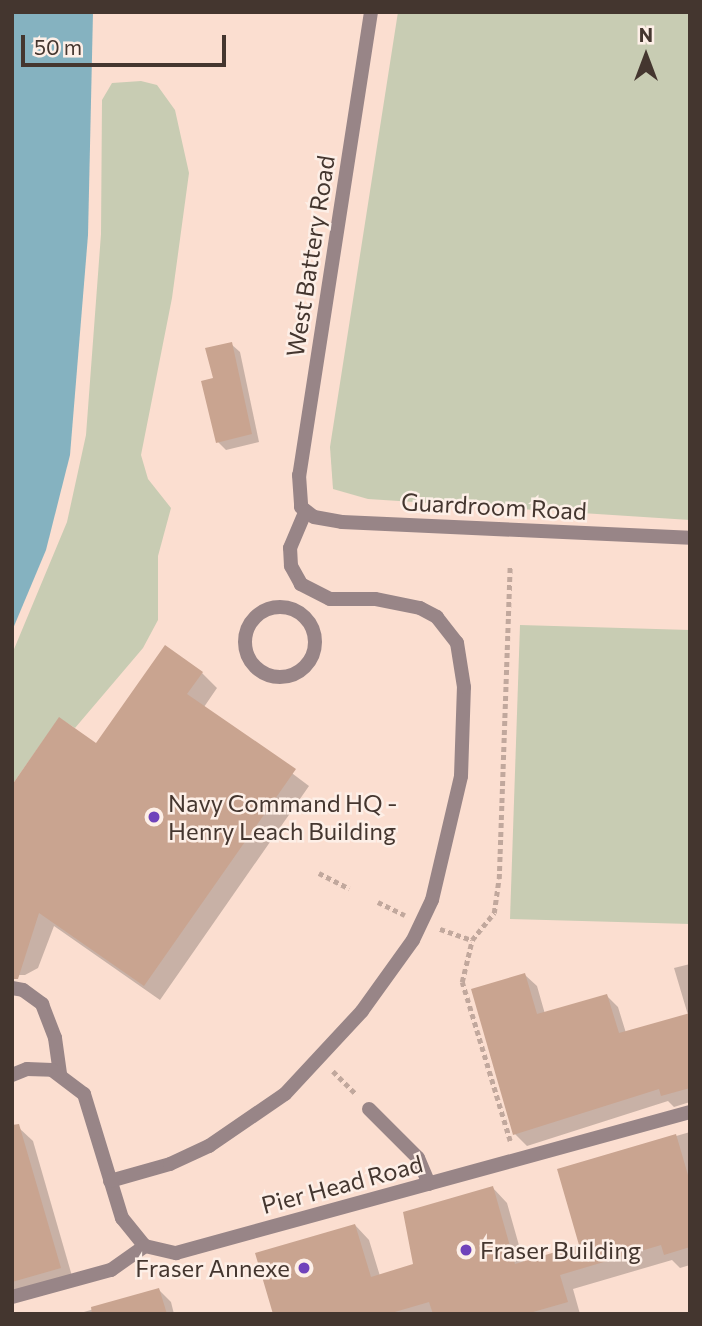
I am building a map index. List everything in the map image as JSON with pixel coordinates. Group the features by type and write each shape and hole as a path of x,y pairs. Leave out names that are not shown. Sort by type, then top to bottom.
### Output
{"lane":[{"name":"West Battery Road","path":"303,509 299,475 371,12"},
{"name":"Guardroom Road","path":"303,509 342,522 690,538"},
{"path":"110,1181 170,1164 209,1146 285,1094 358,1016 412,940 432,900 461,776 464,687 457,643 437,617 420,608 375,599 330,598 310,591 296,578 289,556 293,533 303,509"},
{"path":"300,613 310,591"},
{"path":"272,607 300,613 314,631 311,660 287,677 260,670 246,652 250,624 272,607"},
{"path":"12,988 23,990 42,1004 55,1038 60,1074"},
{"path":"12,1075 36,1068 60,1074 78,1087 88,1102 122,1218 145,1246 111,1270 12,1297"},
{"path":"366,1106 418,1158 429,1184"},
{"name":"Pier Head Road","path":"145,1246 176,1253 690,1112"}],"path":[{"path":"510,566 499,879 494,913 472,940 462,982 510,1142"},
{"path":"319,873 349,888"},
{"path":"378,902 409,916"},
{"path":"434,927 472,940"},
{"path":"332,1070 366,1106"}],"green space":[{"path":"398,12 690,12 690,520 368,499 333,489 330,447"},
{"path":"141,81 157,85 175,110 189,173 172,298 141,455 148,479 171,508 158,556 158,620 143,648 75,728 59,718 12,785 12,654 67,522 86,435 101,234 102,100 112,83"},
{"path":"520,625 690,630 690,924 510,919"}],"water":[{"path":"12,12 93,12 88,235 70,455 46,550 12,631"}],"building":[{"path":"232,342 252,434 216,443 201,381 213,378 205,348"},
{"name":"Navy Command HQ - Henry Leach Building","path":"165,645 203,672 187,694 296,769 144,986 39,913 18,979 12,979 12,785 59,717 96,743"},
{"path":"525,973 537,1014 607,994 619,1033 690,1013 690,1088 661,1096 659,1089 513,1135 471,989"},
{"path":"19,1124 61,1268 12,1282 12,1125"},
{"path":"676,1134 690,1182 690,1247 664,1255 661,1245 560,1275 568,1302 526,1314 433,1314 429,1302 388,1314 273,1314 255,1253 355,1224 371,1277 413,1264 403,1212 493,1186 515,1264 579,1245 557,1169"},
{"path":"159,1288 167,1314 92,1314 91,1307"}],"place":[{"name":"Navy Command HQ - Henry Leach Building","path":"154,817"},
{"name":"Fraser Building","path":"466,1250"},
{"name":"Fraser Annexe","path":"304,1268"}]}
